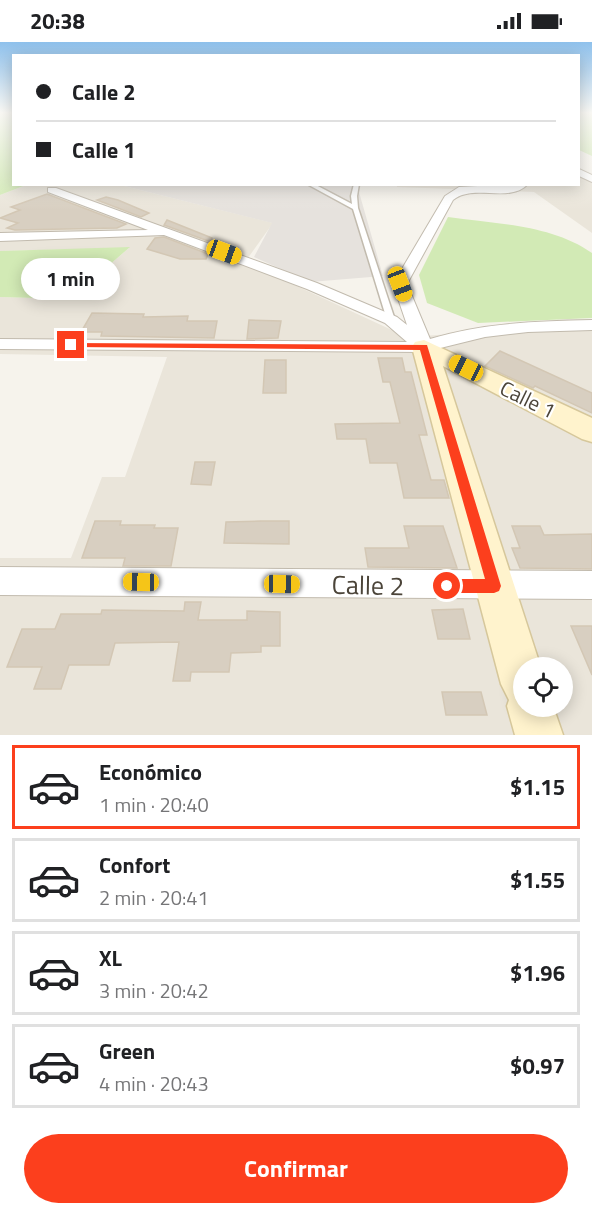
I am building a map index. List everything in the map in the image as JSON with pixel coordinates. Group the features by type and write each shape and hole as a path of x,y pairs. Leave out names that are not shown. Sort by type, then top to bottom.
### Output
{"street":[{"path":"516,657 424,347 400,284 449,198 459,190 517,189 521,186"},
{"path":"52,190 243,259 391,320 424,347"},
{"path":"0,237 168,233"},
{"path":"424,347 454,336 556,326 592,325"},
{"name":"Calle 1","path":"0,344 424,347 592,431"},
{"name":"Calle 2","path":"0,581 592,585"},
{"path":"533,717 539,735"}],"lane":[{"path":"313,186 355,208"},
{"path":"356,186 354,196 355,208 391,320"}],"shaded area":[{"path":"580,175 592,182 592,233 534,192 397,187 580,186"},
{"path":"23,186 124,186 273,223 245,262 407,337 592,325 592,735 0,735 0,558 71,558 102,477 125,477 167,357 0,354 0,297 70,299 129,248 0,251 0,195"},
{"path":"124,186 357,186 383,276 310,282 254,257 272,223"}],"green space":[{"path":"0,145 12,145 12,186 23,186 0,195"},
{"path":"580,145 592,145 592,156 580,150"},
{"path":"448,217 541,231 576,243 592,253 592,318 478,323 427,303 419,275"},
{"path":"130,247 70,299 0,297 0,251"}],"building":[{"path":"47,194 126,224 117,228 15,230 7,228 18,223 0,218 20,210 11,207"},
{"path":"106,197 149,213 141,217 97,200"},
{"path":"167,220 212,238 211,242 164,225"},
{"path":"164,237 208,254 206,259 180,259 147,249 155,238"},
{"path":"92,313 144,314 143,317 188,316 187,321 217,321 214,338 101,336 102,332 81,332"},
{"path":"249,320 281,321 278,338 247,339"},
{"path":"500,351 592,393 592,413 485,366"},
{"path":"378,358 402,358 405,372 411,372 427,435 419,435 431,480 444,480 449,498 404,498 397,463 370,463 366,439 337,439 335,424 400,423 390,382 383,382"},
{"path":"265,360 286,360 286,393 263,393"},
{"path":"195,462 215,462 211,485 191,484"},
{"path":"95,521 121,521 120,525 155,525 154,528 178,528 171,566 123,566 125,558 82,558"},
{"path":"289,521 289,544 224,543 226,522"},
{"path":"404,526 443,526 457,568 368,567 365,548 409,548"},
{"path":"512,526 540,526 544,535 592,534 592,569 520,568 512,548 520,548"},
{"path":"185,602 201,602 198,620 247,620 247,611 280,612 280,646 261,646 261,652 231,653 229,672 191,672 190,681 173,681 179,642 115,643 109,665 69,665 61,689 34,689 42,667 7,667 22,629 55,629 61,614 101,614 102,610 184,611"},
{"path":"463,609 470,639 438,639 432,610"},
{"path":"571,626 592,626 592,675"},
{"path":"442,692 481,692 487,715 446,715"}],"route":[{"path":"71,345 424,347 494,586 447,586"}]}
